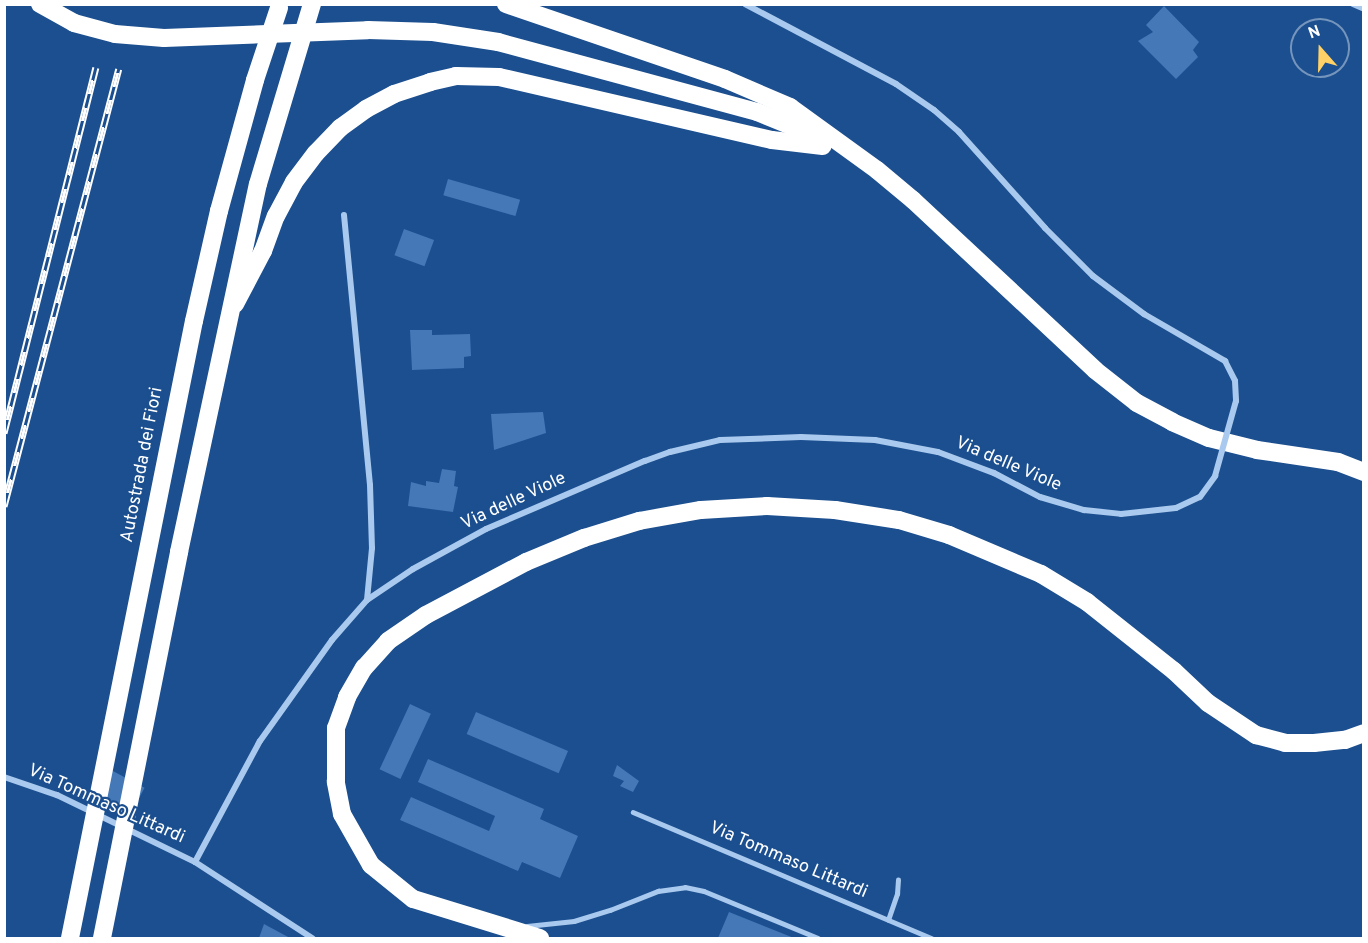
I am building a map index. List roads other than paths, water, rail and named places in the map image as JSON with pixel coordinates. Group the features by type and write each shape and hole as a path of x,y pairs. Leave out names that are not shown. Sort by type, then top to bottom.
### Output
{"highway":[{"path":"40,4 74,23 115,34 164,38 368,30 422,31 498,42 756,112 848,149"},
{"path":"102,939 258,184 312,4"},
{"path":"506,4 725,79 790,107 913,200 1095,370 1137,403 1209,438 1257,450 1338,462 1364,472"},
{"name":"Autostrada dei Fiori","path":"70,939 194,321 219,212 255,80 280,6"},
{"path":"229,317 294,182 316,153 340,128 385,99 430,82 456,76 499,77 772,140 848,149"},
{"path":"540,939 413,899 371,865 342,814 336,782 336,728 347,697 364,668 388,640 426,615 526,562 584,538 639,521 700,510 767,506 835,510 899,520 996,553 1041,574 1087,602 1167,664 1208,703 1256,735 1285,743 1314,744 1345,740 1364,733"}],"street":[{"name":"Via delle Viole","path":"367,600 413,569 486,529 645,461 695,445 759,437 874,440 938,452 994,473 1041,497 1084,510 1121,514 1176,508 1200,497 1211,483 1218,467 1236,401 1234,376 1225,362 1144,314 1093,276 1052,236 958,132 934,110 896,84 745,4"},
{"path":"1353,4 1364,9"},
{"path":"344,215 370,485 372,548 367,600"},
{"name":"Via Tommaso Littardi","path":"195,862 260,741 332,640 367,600"},
{"name":"Via Tommaso Littardi","path":"4,777 57,795 195,862 312,939"}],"lane":[{"name":"Via Tommaso Littardi","path":"633,812 931,939"},
{"path":"888,920 897,894 898,880"},
{"path":"510,928 574,921 658,891 685,887 704,891 818,939"}],"railway":[{"path":"4,433 96,67"},
{"path":"4,506 119,69"}]}
